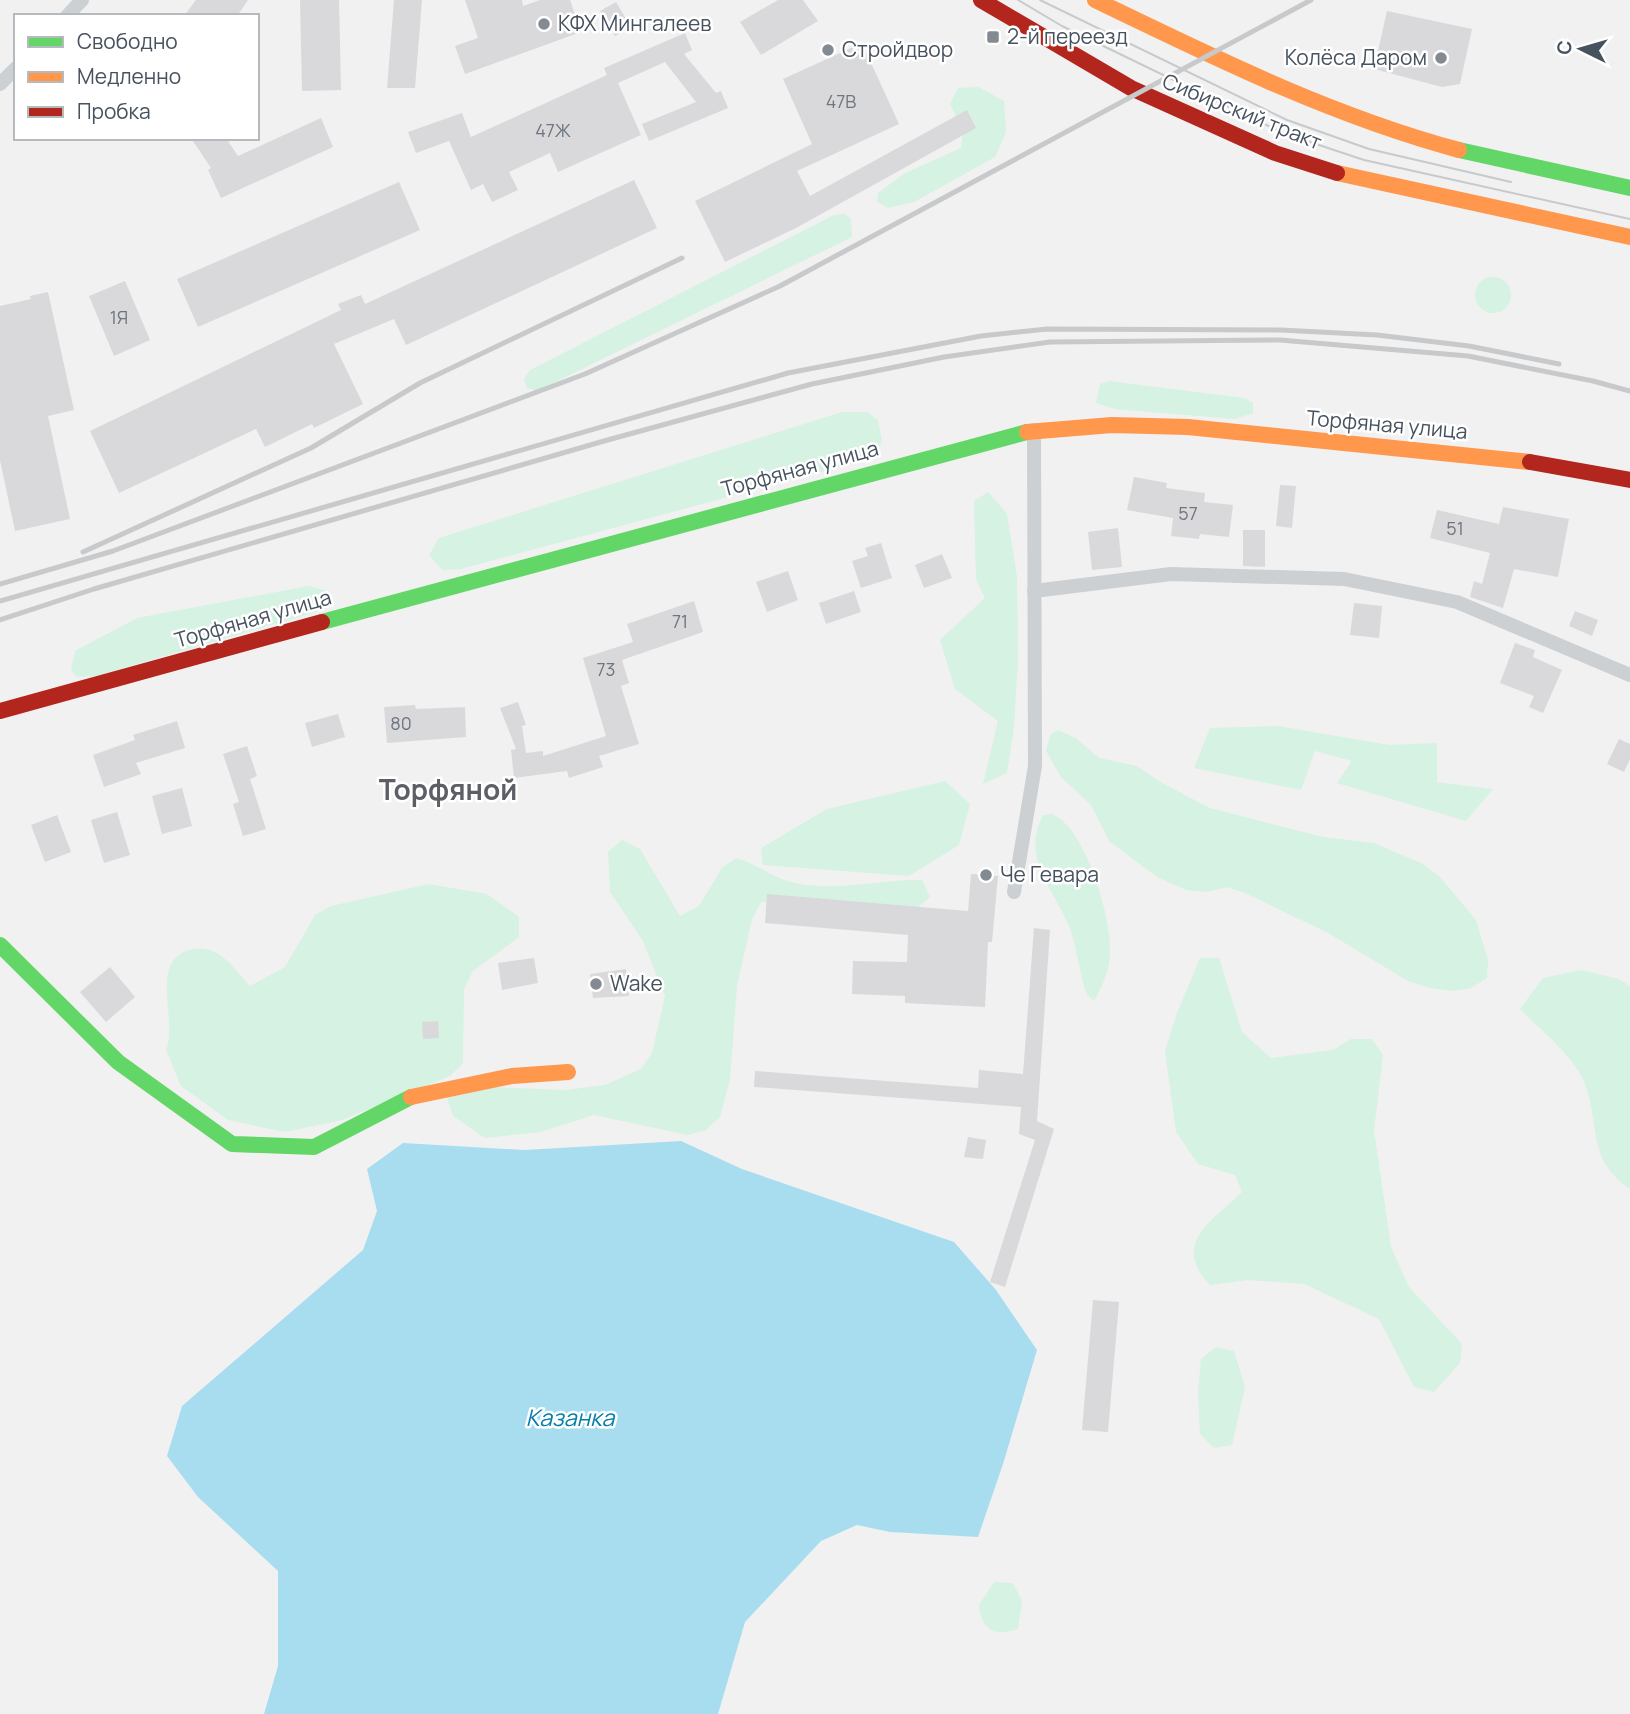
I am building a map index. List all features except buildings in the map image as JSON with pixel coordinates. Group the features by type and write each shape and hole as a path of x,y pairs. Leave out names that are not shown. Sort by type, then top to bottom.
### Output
{"street":[{"path":"69,14 82,0"},
{"name":"Сибирский тракт","path":"981,0 1131,88 1275,153 1360,180 1630,237"},
{"name":"Сибирский тракт","path":"1095,0 1299,95 1380,126 1459,149 1630,188"},
{"path":"0,84 14,70"},
{"name":"Торфяная улица","path":"0,711 530,564 1034,430 1082,425 1157,423 1455,451 1630,480"},
{"path":"1014,892 1035,766 1034,430"},
{"path":"1034,591 1171,574 1344,579 1457,602 1630,675"},
{"path":"0,945 118,1062 232,1144 314,1147 410,1097 512,1076 568,1072"}],"green space":[{"path":"978,87 1004,101 1006,132 995,157 914,202 888,208 877,202 878,193 905,173 961,148 963,130 950,104 958,88"},
{"path":"844,214 851,219 852,237 545,387 536,391 527,388 524,379 530,370 834,215"},
{"path":"1493,277 1506,282 1511,295 1506,308 1493,313 1480,308 1475,295 1480,282"},
{"path":"1109,381 1245,398 1253,403 1253,413 1235,419 1115,409 1096,403 1100,384"},
{"path":"842,412 867,412 878,420 882,441 873,458 461,569 442,570 429,555 439,538"},
{"path":"988,492 1007,514 1017,577 1018,659 1014,727 1007,773 983,784 998,721 955,689 940,640 985,598 976,579 974,501"},
{"path":"309,586 327,591 326,609 96,676 77,677 71,670 75,651 137,618"},
{"path":"1278,726 1389,745 1437,743 1437,782 1493,789 1466,821 1337,783 1352,761 1315,751 1301,790 1194,768 1210,728"},
{"path":"1058,730 1076,738 1099,758 1137,766 1162,783 1210,808 1323,837 1374,843 1423,864 1440,877 1476,920 1488,960 1487,978 1471,988 1452,991 1430,988 1408,981 1328,933 1245,893 1227,887 1207,892 1186,890 1157,877 1109,841 1091,805 1061,777 1046,751 1050,735"},
{"path":"945,781 970,804 959,845 909,876 763,865 761,848 827,809"},
{"path":"1052,814 1064,822 1085,854 1094,874 1106,916 1109,964 1094,1001 1087,995 1069,926 1037,859 1037,831 1043,815"},
{"path":"622,840 640,849 680,916 699,906 722,868 736,858 784,880 807,885 840,886 922,880 930,897 917,908 761,902 752,919 737,986 730,1079 720,1117 706,1130 688,1135 594,1115 540,1132 485,1138 453,1116 447,1098 490,1087 566,1090 605,1085 641,1069 652,1053 665,996 643,941 610,892 608,852"},
{"path":"429,884 487,894 519,917 519,937 473,971 464,989 463,1063 450,1076 342,1120 285,1132 228,1120 181,1086 166,1050 169,1038 167,977 171,964 180,954 203,949 219,954 250,986 285,967 315,915 331,906"},
{"path":"1200,958 1219,958 1242,1032 1271,1058 1333,1050 1351,1039 1372,1039 1383,1055 1374,1130 1391,1247 1409,1287 1462,1344 1460,1363 1434,1392 1414,1387 1379,1319 1304,1284 1248,1280 1210,1285 1199,1270 1194,1257 1200,1234 1242,1192 1235,1175 1198,1164 1176,1132 1165,1051 1177,1013"},
{"path":"1581,970 1619,979 1630,986 1630,1189 1615,1176 1605,1162 1595,1132 1590,1101 1577,1069 1558,1045 1520,1009 1543,978"},
{"path":"1216,1347 1234,1351 1245,1387 1232,1445 1214,1448 1200,1434 1198,1392 1201,1359"},
{"path":"994,1582 1013,1583 1022,1601 1018,1629 996,1632 983,1621 979,1605"}],"water":[{"name":"Казанка","path":"681,1141 742,1169 954,1242 996,1290 1037,1350 978,1537 890,1532 857,1525 821,1541 745,1622 718,1714 264,1714 278,1666 278,1571 198,1497 167,1456 182,1406 363,1250 377,1211 367,1169 403,1143 524,1150"}],"tram line":[{"path":"1018,0 1062,26 1283,133 1364,160 1630,219"},
{"path":"1040,0 1287,120 1369,149 1511,182"}],"railway":[{"path":"0,584 113,551 585,374 780,286 1311,0"},
{"path":"83,552 311,448 420,383 682,258"},
{"path":"0,601 788,373 981,336 1047,329 1281,330 1377,335 1469,346 1559,364"},
{"path":"0,620 94,589 604,441 812,384 944,357 1050,342 1280,340 1468,356 1630,391"}],"traffic: fast":[{"path":"1459,150 1630,188"},
{"path":"322,622 1027,432"},
{"path":"0,945 118,1062 232,1144 314,1147 411,1097"}],"traffic: slow":[{"path":"1095,0 1229,64 1319,103 1459,150"},
{"path":"1337,173 1630,237"},
{"path":"1027,432 1112,425 1188,427 1530,462"},
{"path":"411,1097 512,1076 568,1072"}],"traffic: jam":[{"path":"981,0 1131,88 1275,153 1337,173"},
{"path":"1530,462 1630,480"},
{"path":"0,711 322,622"}],"place":[{"name":"КФХ Мингалеев","path":"544,24"},
{"name":"2-й переезд","path":"993,37"},
{"name":"Стройдвор","path":"828,50"},
{"name":"Колёса Даром","path":"1441,58"},
{"name":"Че Гевара","path":"986,875"},
{"name":"Wake","path":"596,984"}],"district":[{"name":"Торфяной","path":"448,790"}]}
